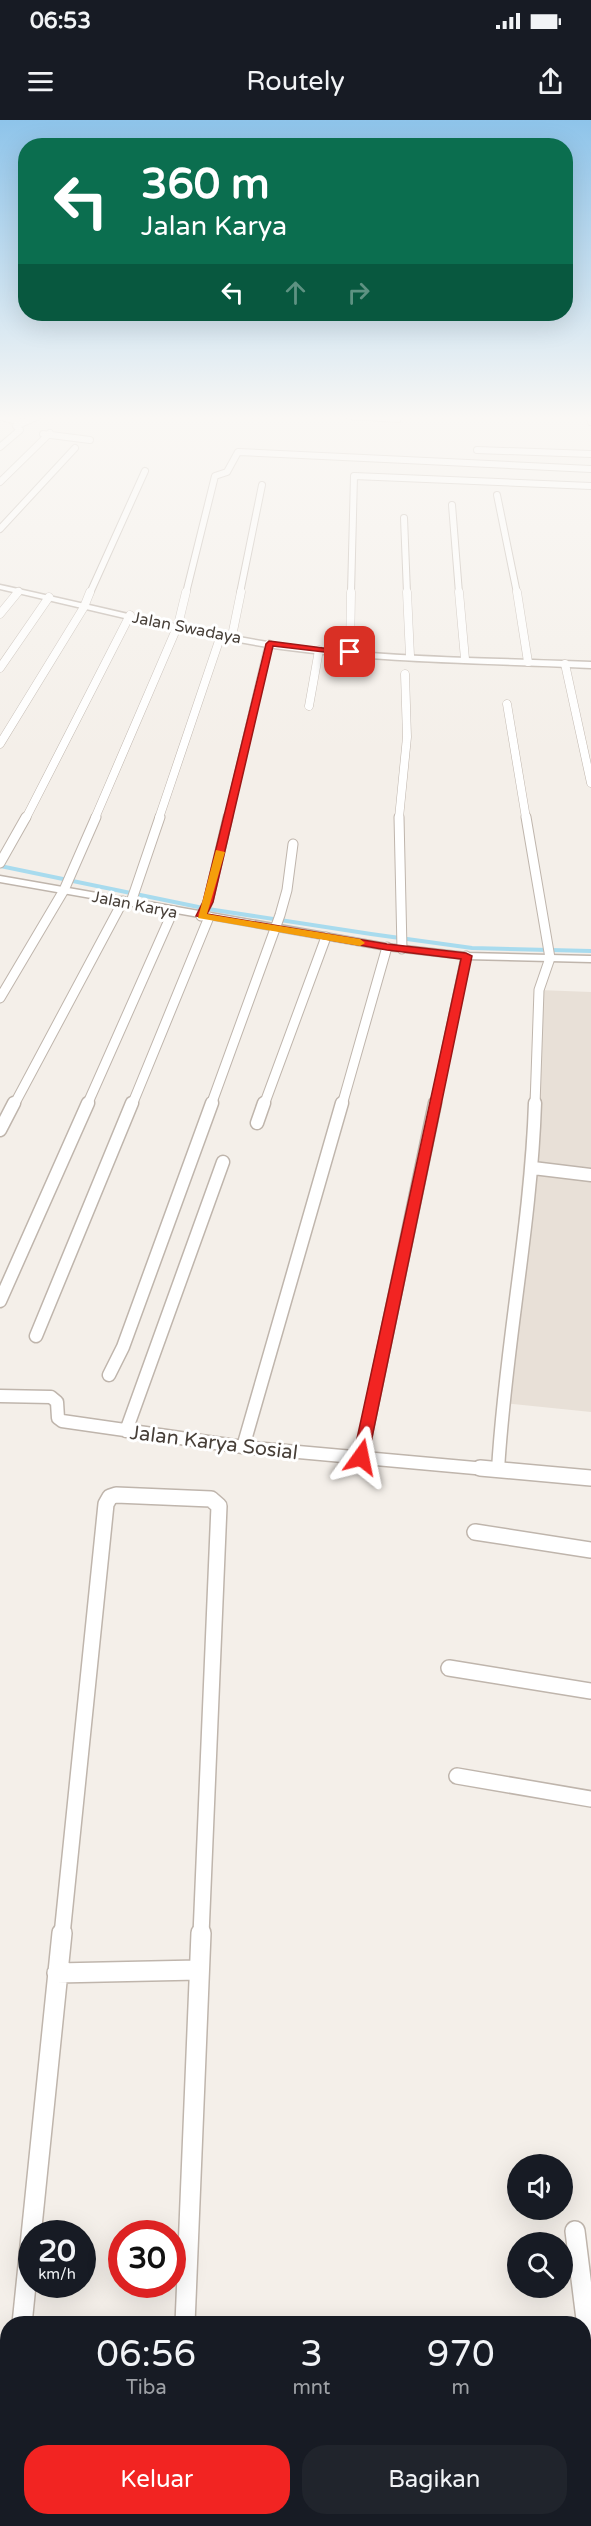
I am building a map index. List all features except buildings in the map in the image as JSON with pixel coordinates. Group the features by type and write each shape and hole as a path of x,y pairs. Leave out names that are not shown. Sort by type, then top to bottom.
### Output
{"street":[{"path":"0,744 84,607 118,528"},
{"path":"0,998 67,884 178,625 202,528"},
{"path":"232,636 253,528"},
{"path":"350,652 353,528"},
{"path":"404,528 410,656"},
{"path":"453,528 455,570 465,659"},
{"path":"504,528 528,662"},
{"name":"Jalan Swadaya","path":"0,587 84,607 269,644 410,656 591,665"},
{"path":"0,614 19,591"},
{"path":"0,668 49,597"},
{"path":"0,863 37,798 130,615"},
{"path":"0,1130 135,888 221,635"},
{"path":"36,1336 206,912 269,644"},
{"path":"309,706 319,650"},
{"path":"565,663 591,783"},
{"path":"401,947 399,821 407,737 405,674"},
{"path":"498,1470 502,1403 533,1168 539,990 549,953 507,704"},
{"path":"109,1376 143,1291 276,922 287,890 293,844"},
{"name":"Jalan Karya","path":"0,879 67,884 173,911 206,912 276,922 326,937 387,947 466,956 549,953 591,959"},
{"path":"0,1301 173,911"},
{"path":"256,1123 326,937"},
{"path":"243,1447 387,947"},
{"path":"361,1457 466,956"},
{"path":"126,1431 223,1162"},
{"path":"533,1168 591,1175"},
{"name":"Jalan Karya Sosial","path":"0,1396 51,1397 57,1402 58,1418 62,1422 126,1431 243,1447 591,1478"},
{"path":"23,2316 106,1504 110,1497 116,1495 211,1499 219,1506 185,2316"},
{"path":"475,1532 591,1550"},
{"path":"449,1668 591,1691"},
{"path":"457,1776 591,1799"},
{"path":"57,1973 198,1970"},
{"path":"575,2231 586,2316"}],"shaded area":[{"path":"539,990 591,992 591,1412 502,1403"}],"waterway":[{"path":"0,866 208,909 371,934 472,948 591,951"}],"slow traffic":[{"path":"220,852 207,906 201,916 360,943"}],"route":[{"path":"350,652 269,644 207,906 201,916 387,947 466,956 361,1457"}]}
